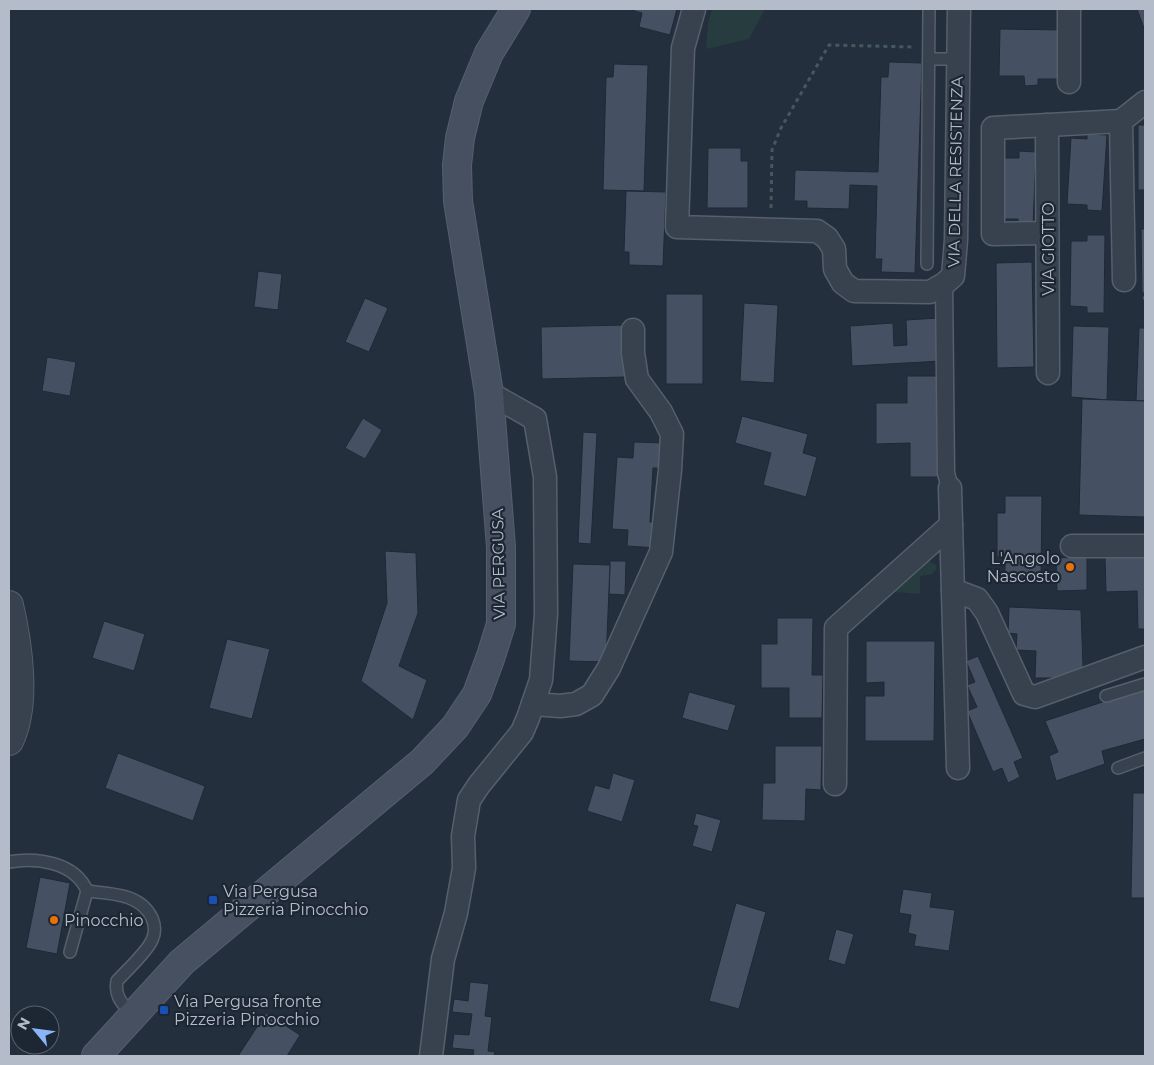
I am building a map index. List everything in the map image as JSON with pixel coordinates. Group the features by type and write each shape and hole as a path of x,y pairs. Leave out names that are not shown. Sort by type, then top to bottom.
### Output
{"main road":[{"name":"VIA PERGUSA","path":"96,1056 182,962 422,762 455,727 477,694 501,624 501,547 489,393 458,201 457,165 460,138 469,101 490,53 516,9"}],"street":[{"name":"VIA DELLA RESISTENZA","path":"694,9 683,48 677,226 817,231 827,238 834,249 835,269 843,283 854,291 930,292 953,276 956,240 959,9"},
{"path":"1069,82 1070,9"},
{"path":"1047,233 992,234 993,128 1121,121 1145,102"},
{"path":"1121,121 1124,280"},
{"name":"VIA GIOTTO","path":"1047,126 1048,373"},
{"path":"944,284 946,473 950,488 958,768"},
{"path":"533,704 560,706 576,704 592,695 609,668 660,552 669,479 672,434 661,412 637,379 633,353 633,330"},
{"path":"431,1056 443,959 456,913 464,868 463,836 469,800 522,732 541,680 546,614 545,477 535,419 489,393"},
{"path":"835,784 836,628 951,525"},
{"path":"1072,546 1145,546"},
{"path":"953,590 977,599 987,613 1024,694 1035,697 1145,657"},
{"path":"9,605 19,671 18,711 9,741"}],"lane":[{"path":"927,264 929,9"},
{"path":"929,59 958,59"},
{"path":"1106,696 1145,684"},
{"path":"1118,768 1145,758"},
{"path":"9,862 18,860 62,866 83,881 87,890 70,952"},
{"path":"87,890 125,896 138,901 147,910 152,920 155,931 151,942 117,981 115,990 118,997 133,1016"}],"path":[{"path":"771,206 772,150 781,128 829,45 929,47"}],"green space":[{"path":"712,9 765,9 749,39 706,49 708,23"},
{"path":"929,561 935,564 937,568 932,574 920,576 920,594 895,592"}],"building":[{"path":"635,9 677,9 670,35 639,27 642,13 634,11"},
{"path":"1137,9 1145,9 1145,31"},
{"path":"1000,29 1061,30 1061,79 1038,79 1038,85 1025,86 1024,76 999,76"},
{"path":"889,62 922,63 915,273 881,272 882,259 875,259 877,186 850,185 849,209 807,208 807,201 794,201 795,170 878,172 881,77 888,77"},
{"path":"614,64 648,65 644,191 603,190 606,77 613,77"},
{"path":"1138,125 1145,125 1145,190 1138,190"},
{"path":"1087,134 1107,135 1102,211 1087,210 1087,205 1067,204 1071,138 1087,139"},
{"path":"708,148 741,148 741,161 748,161 748,208 707,208"},
{"path":"1019,151 1036,152 1033,226 1018,226 1018,219 1001,219 1003,158 1019,158"},
{"path":"626,191 666,192 663,266 629,265 629,252 624,252"},
{"path":"1141,229 1145,229 1145,293 1142,293"},
{"path":"1087,235 1105,235 1104,313 1087,313 1087,307 1070,306 1071,241 1087,241"},
{"path":"1032,262 1034,367 997,368 996,263"},
{"path":"258,271 282,274 278,310 254,307"},
{"path":"666,294 703,294 703,384 666,384"},
{"path":"365,298 388,308 369,352 345,342"},
{"path":"744,303 778,305 774,383 740,381"},
{"path":"939,318 941,361 852,366 850,326 893,323 894,346 907,345 906,320"},
{"path":"624,325 625,377 542,379 541,327"},
{"path":"1073,326 1109,327 1107,400 1071,397"},
{"path":"1139,328 1145,328 1145,401 1136,401"},
{"path":"47,357 76,362 70,396 42,391"},
{"path":"907,376 941,376 940,477 910,477 910,443 876,444 876,403 907,403"},
{"path":"1082,399 1145,401 1145,517 1079,515"},
{"path":"742,416 808,434 803,453 817,457 806,497 763,485 771,453 735,443"},
{"path":"363,418 382,430 365,459 345,448"},
{"path":"583,432 597,433 591,544 578,543"},
{"path":"634,442 664,443 663,468 653,468 650,522 660,523 658,548 627,546 628,530 612,529 617,457 633,458"},
{"path":"1005,496 1042,496 1041,578 1005,578 1005,557 997,557 997,513 1005,513"},
{"path":"385,551 416,553 418,613 399,666 427,680 413,720 361,681 387,603"},
{"path":"1145,556 1145,629 1138,629 1137,591 1106,592 1105,557"},
{"path":"1087,557 1087,590 1057,591 1056,558"},
{"path":"610,561 626,561 625,595 609,594"},
{"path":"573,564 610,565 606,662 569,661"},
{"path":"1009,607 1081,610 1083,666 1073,678 1035,678 1036,651 1016,650 1017,634 1008,633"},
{"path":"777,618 813,618 812,675 823,675 822,718 789,718 789,688 761,688 761,644 777,644"},
{"path":"104,621 145,634 134,671 92,658"},
{"path":"227,639 270,649 252,719 209,708"},
{"path":"866,641 935,641 934,741 865,741 865,696 884,696 884,682 866,683"},
{"path":"978,656 1023,758 1014,762 1020,777 1008,783 1002,768 993,772 967,711 977,707 967,685 975,682 966,661"},
{"path":"1145,688 1145,739 1102,751 1105,764 1056,781 1049,756 1058,752 1045,721"},
{"path":"689,692 736,705 728,731 682,718"},
{"path":"775,746 822,746 821,790 806,789 805,821 762,820 763,783 775,783"},
{"path":"118,753 205,786 193,821 105,788"},
{"path":"613,773 635,780 622,822 587,811 595,785 609,789"},
{"path":"1133,793 1145,793 1145,898 1131,898"},
{"path":"696,813 721,820 712,852 692,846 698,826 693,825"},
{"path":"40,877 70,883 57,954 26,948"},
{"path":"903,889 932,893 930,907 955,910 949,951 914,946 916,935 908,933 911,915 899,913"},
{"path":"736,903 766,912 739,1009 709,1001"},
{"path":"836,929 854,934 845,965 828,960"},
{"path":"470,982 489,984 485,1016 492,1017 488,1051 495,1052 494,1056 473,1056 474,1050 452,1048 454,1034 469,1035 472,1014 452,1012 454,999 468,1001"},
{"path":"266,1013 300,1035 287,1056 238,1056"}],"place":[{"name":"L'Angolo Nascosto","path":"1070,567"},
{"name":"Via Pergusa Pizzeria Pinocchio","path":"213,900"},
{"name":"Pinocchio","path":"54,920"},
{"name":"Via Pergusa fronte Pizzeria Pinocchio","path":"164,1010"}]}
